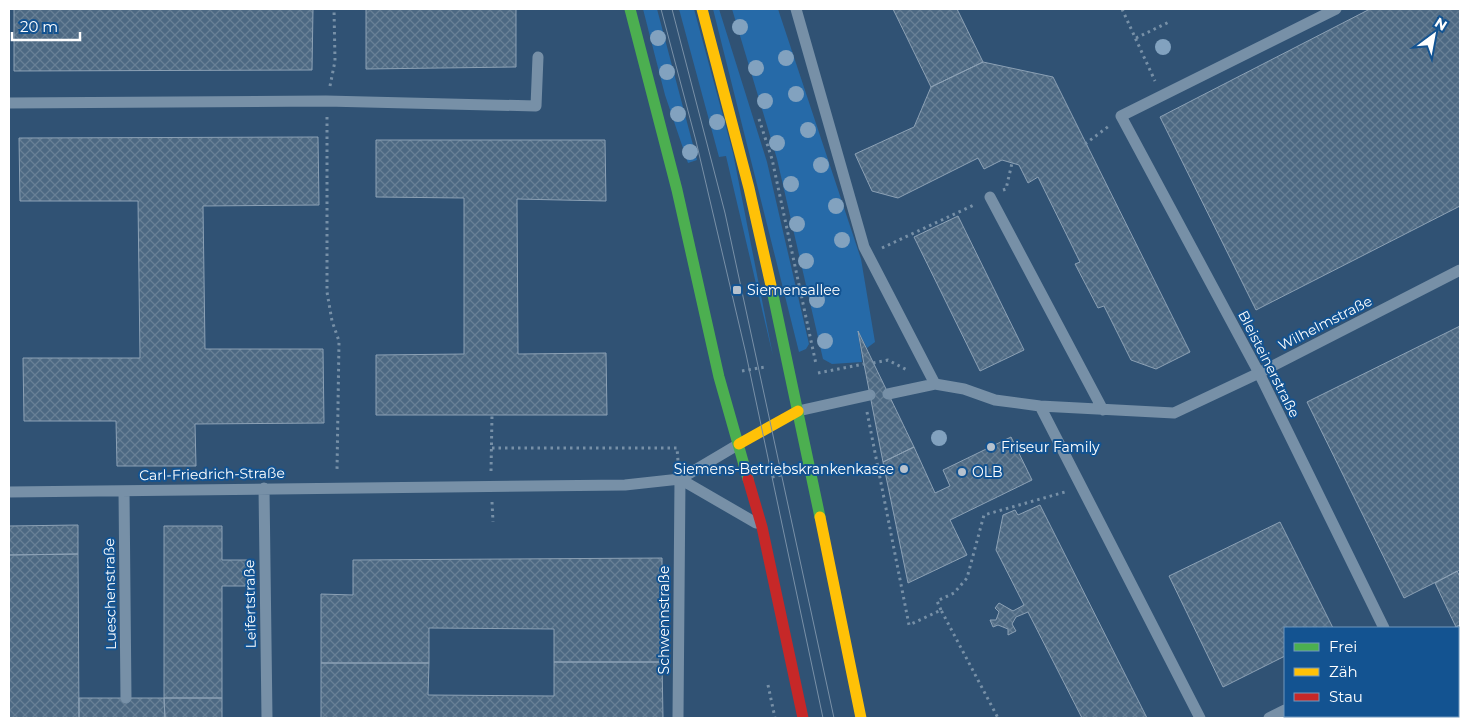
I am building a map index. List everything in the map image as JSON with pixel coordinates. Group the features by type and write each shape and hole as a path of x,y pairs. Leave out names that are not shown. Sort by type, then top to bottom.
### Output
{"main road":[{"path":"630,9 677,190 719,377 762,527 803,718"},
{"path":"702,9 749,188 788,362 861,718"},
{"path":"739,444 798,410"}],"lane":[{"path":"796,9 866,251 935,384 888,394"},
{"path":"1121,116 1336,9"},
{"path":"9,103 326,101 536,106 538,56"},
{"name":"Bleisteinerstraße","path":"1121,116 1259,373 1384,627"},
{"path":"990,197 1103,410"},
{"name":"Wilhelmstraße","path":"935,384 964,389 995,400 1040,406 1174,413 1259,373 1460,270"},
{"path":"798,410 867,396"},
{"path":"1040,406 1200,718"},
{"path":"739,444 680,479 762,527"},
{"name":"Carl-Friedrich-Straße","path":"9,492 417,486 593,487 680,479"},
{"name":"Schwennstraße","path":"678,718 680,479"},
{"name":"Leifertstraße","path":"264,488 267,718"},
{"name":"Lueschenstraße","path":"124,490 126,698"},
{"path":"1269,718 1284,710"}],"path":[{"path":"334,9 335,61 326,101 327,292 332,321 339,341 337,487"},
{"path":"1122,9 1150,70"},
{"path":"1136,38 1169,22"},
{"path":"1086,144 1121,116"},
{"path":"866,251 1006,189 1012,163"},
{"path":"719,377 815,357"},
{"path":"873,363 888,360 935,384"},
{"path":"818,373 864,364"},
{"path":"867,396 909,625 941,610"},
{"path":"492,448 677,448 680,479"},
{"path":"749,481 809,469"},
{"path":"998,718 937,601 954,593 967,578 984,515 1082,488"}],"shaded area":[{"path":"643,9 657,9 697,160 688,163 665,95"},
{"path":"679,9 694,9 733,153 773,356 726,156 719,157"},
{"path":"713,9 719,9 767,162 809,344 806,349 799,352"},
{"path":"732,9 778,9 861,259 875,342 867,348 858,331 862,362 832,364 823,359 777,159"}],"building":[{"path":"14,9 313,9 312,70 14,71"},
{"path":"366,9 516,9 516,67 366,69"},
{"path":"893,9 957,9 983,62 931,87"},
{"path":"1370,9 1460,9 1460,206 1256,310 1160,117"},
{"path":"983,62 1053,77 1190,352 1156,369 1131,360 1104,306 1098,308 1075,264 1080,262 1038,177 1028,183 1019,165 1002,160 984,169 978,158 898,198 872,191 855,154 914,127 931,87"},
{"path":"318,137 319,205 203,206 205,349 323,349 324,423 195,424 196,466 117,466 116,421 24,421 23,358 140,358 138,201 20,201 19,138"},
{"path":"376,140 605,140 606,201 517,199 518,354 606,353 607,415 376,415 376,355 464,354 464,198 376,197"},
{"path":"958,216 1024,350 980,371 914,237"},
{"path":"1460,326 1460,570 1404,598 1307,402"},
{"path":"858,331 914,447 883,462 864,364"},
{"path":"1011,437 1032,480 950,520 967,555 908,583 883,462 914,447 935,493 950,486 943,470"},
{"path":"1040,505 1147,718 1082,718 1028,612 1016,617 1012,624 1016,631 1008,635 1008,629 998,625 993,627 990,620 996,620 999,612 995,608 999,603 1013,611 1024,605 996,550 1003,515 1015,510 1018,515"},
{"path":"1280,522 1332,627 1284,627 1284,656 1223,687 1169,576"},
{"path":"78,525 78,554 9,555 9,526"},
{"path":"164,526 222,526 222,560 249,560 249,586 222,586 222,698 164,698"},
{"path":"78,554 79,718 9,718 9,555"},
{"path":"662,558 662,662 554,662 554,629 429,628 429,663 321,663 321,594 353,595 353,560"},
{"path":"1457,571 1460,577 1460,625 1456,627 1435,583"},
{"path":"1460,625 1460,702 1459,627 1455,627"},
{"path":"554,662 662,662 663,718 321,718 321,663 429,663 428,695 554,696"},
{"path":"79,698 164,698 165,718 79,718"},
{"path":"164,698 222,698 222,718 165,718"},
{"path":"1378,717 1378,718 1349,718"}],"tram line":[{"path":"661,9 696,141 746,354 823,718"},
{"path":"672,9 725,213 834,718"}],"traffic: fast":[{"path":"630,9 677,190 719,377 748,479"},
{"path":"772,290 820,517"}],"traffic: slow":[{"path":"702,9 749,188 772,290"},
{"path":"739,444 798,411"},
{"path":"820,517 861,718"}],"traffic: jam":[{"path":"748,479 762,527 803,718"}],"place":[{"name":"Siemensallee","path":"737,290"},
{"name":"Friseur Family","path":"991,447"},
{"name":"Siemens-Betriebskrankenkasse","path":"904,469"},
{"name":"OLB","path":"962,472"}]}
